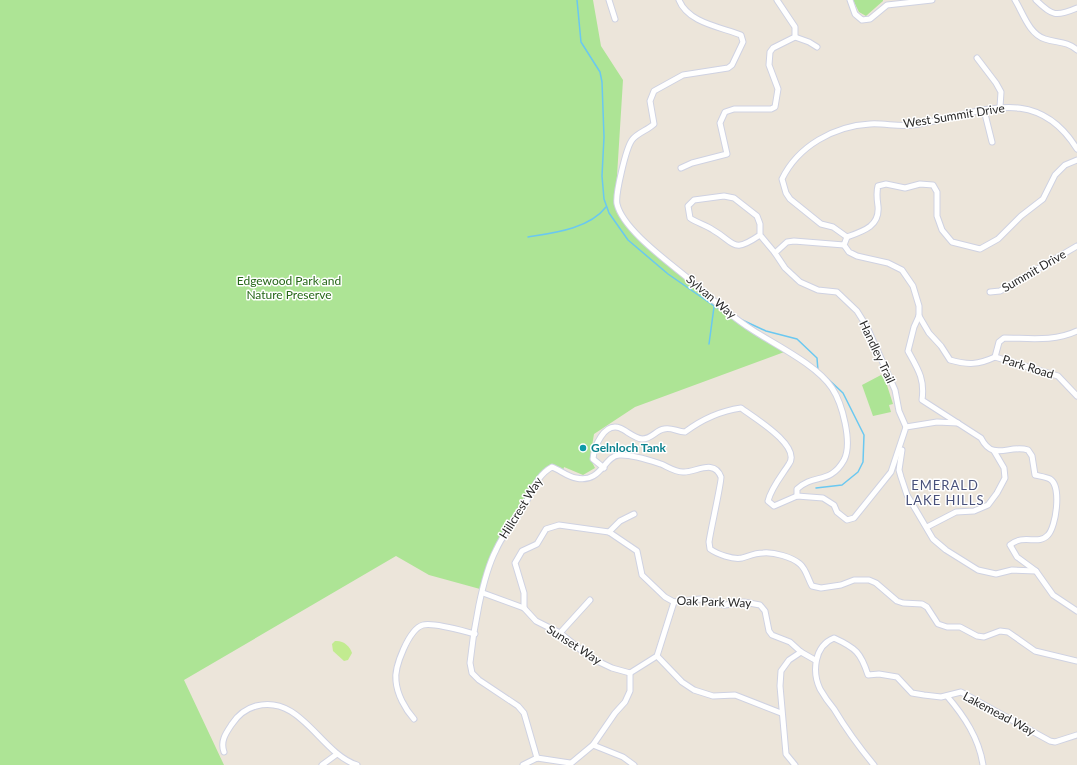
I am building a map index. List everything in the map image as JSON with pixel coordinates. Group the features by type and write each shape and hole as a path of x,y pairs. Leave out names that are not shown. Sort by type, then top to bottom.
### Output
{"street":[{"path":"609,0 615,19"},
{"name":"Sylvan Way","path":"679,0 681,5 692,16 725,31 741,35 743,42 735,61 728,68 683,75 654,91 650,101 654,124 632,140 616,192 616,204 626,221 662,258 728,313 787,351 816,373 832,388 848,433 845,459 835,473 825,478 810,480 802,485 797,489 797,496"},
{"path":"777,0 795,27 795,37"},
{"path":"850,0 855,14 862,20 870,19 887,5 932,0"},
{"path":"1015,0 1033,31 1044,39 1070,44 1077,50"},
{"path":"1036,0 1049,13 1061,15 1077,8"},
{"path":"681,168 692,162 727,154 720,123 725,112 734,109 770,109 775,107 778,89 769,65 770,52 773,48 795,37 809,42 817,47"},
{"path":"977,58 996,82 1001,92 1000,107"},
{"name":"West Summit Drive","path":"847,237 833,227 821,224 790,199 786,193 782,179 789,164 820,138 832,132 872,124 911,125 1000,107 1020,108 1036,112 1050,119 1067,134 1077,150"},
{"path":"984,110 992,142"},
{"path":"844,245 847,237 862,232 874,224 879,213 876,192 878,186 886,184 905,188 920,184 933,185 937,192 937,216 942,230 952,242 980,249 998,239 1021,216 1043,199 1055,175 1064,165 1077,160"},
{"path":"724,196 734,198 757,216 760,224 760,235 742,245 731,244 714,230 690,218 688,206 694,200 724,196"},
{"name":"Handley Trail","path":"760,235 784,268 800,282 818,290 837,292 857,311 867,327 895,390 899,411 906,427"},
{"path":"775,254 787,242 794,241 844,245 849,252 857,256 888,263 902,270 913,286 919,306 919,316 914,327 908,351 920,373 924,387 922,400 932,408 959,423 981,438 985,445 994,451 1004,468 1005,478 997,494 988,505 974,511 956,512 927,527"},
{"name":"Summit Drive","path":"990,292 1000,291 1077,246"},
{"path":"919,316 929,333 941,346 950,360 967,365 986,361 995,357"},
{"name":"Park Road","path":"1077,331 1066,336 1029,340 1004,338 999,342 995,357 1058,376 1077,396"},
{"path":"604,468 593,459 594,451 604,433 610,428 618,427 641,439 651,437 663,429 674,429 678,432 685,432 698,422 727,410 741,408 761,422 789,447 792,457 768,501 774,506 797,496 823,498 834,504 837,512 847,520 854,518 891,472 906,427 937,422 959,423"},
{"path":"902,439 904,445 899,470 900,477 907,495 933,539 946,550 978,570 996,574 1012,570 1036,571"},
{"path":"994,451 1028,450 1032,456 1035,475 1051,480 1056,487 1057,498 1053,526 1048,536 1039,540 1023,538 1010,545 1017,558 1036,571 1053,595 1077,610"},
{"name":"Hillcrest Way","path":"537,758 524,713 472,673 470,663 488,570 495,550 544,471 552,467 576,478 589,478 604,468 610,459 618,455 648,460 683,472 706,467 712,468 717,472 721,482 709,542 710,549 714,552 734,558 742,558 747,555 763,553 792,559 802,565 812,586 821,588 841,585 854,580 869,580 876,583 897,601 903,603 922,604 927,607 938,624 947,627 960,627 977,636 984,637 1000,631 1008,632 1035,651 1077,661"},
{"path":"609,532 620,521 634,514"},
{"name":"Oak Park Way","path":"524,608 524,593 515,563 522,551 537,544 546,529 558,525 609,532 637,551 642,575 665,597 674,602 700,599 725,605 753,602 760,605 765,611 769,631 772,635 790,642 801,652 815,660"},
{"name":"Sunset Way","path":"483,593 524,608 536,621 560,633 591,658 612,668 630,673"},
{"path":"560,633 590,600"},
{"path":"523,765 537,758 569,764 593,745 625,702 630,691 630,673 657,656 674,602"},
{"path":"414,719 406,709 395,679 399,662 412,632 417,628 428,624 475,634"},
{"name":"Lakemead Way","path":"815,660 827,641 834,638 856,650 861,656 868,676 879,674 897,677 912,693 947,696 957,692 968,695 1050,741 1055,742 1077,735"},
{"path":"795,765 786,754 781,713 781,671 789,660 801,652"},
{"path":"657,656 678,678 694,690 713,696 736,695 754,700 781,713"},
{"path":"815,660 816,675 820,689 856,744 874,765"},
{"path":"947,696 966,722 976,739 983,765"},
{"path":"224,752 222,745 225,735 241,713 261,705 283,706 317,732 337,754 348,762 356,765"},
{"path":"593,745 623,757 634,765"},
{"path":"322,765 337,754"}],"green space":[{"name":"Edgewood Park and Nature Preserve","path":"0,0 593,0 601,46 623,80 616,192 620,212 662,259 728,313 787,351 635,407 594,434 590,458 595,468 583,475 564,467 563,471 552,467 544,471 504,535 480,589 429,575 396,556 184,680 224,765 0,765"},
{"path":"853,0 883,1 866,16 859,12"},
{"path":"881,375 885,379 893,404 889,405 891,412 873,416 862,385"},
{"path":"335,641 346,644 350,648 352,653 348,660 344,661 333,651 332,644"}],"waterway":[{"path":"577,0 581,42 600,72 602,82 604,137 602,176 604,199 609,213 628,240 668,274 717,308"},
{"path":"528,237 570,229 590,220 606,207"},
{"path":"709,344 714,307"},
{"path":"740,319 766,331 797,339 817,358 818,371"},
{"path":"816,488 842,485 858,472 863,462 864,435 843,393 827,378"}],"place":[{"name":"Gelnloch Tank","path":"583,448"}],"district":[{"name":"EMERALD LAKE HILLS","path":"945,492"}]}
